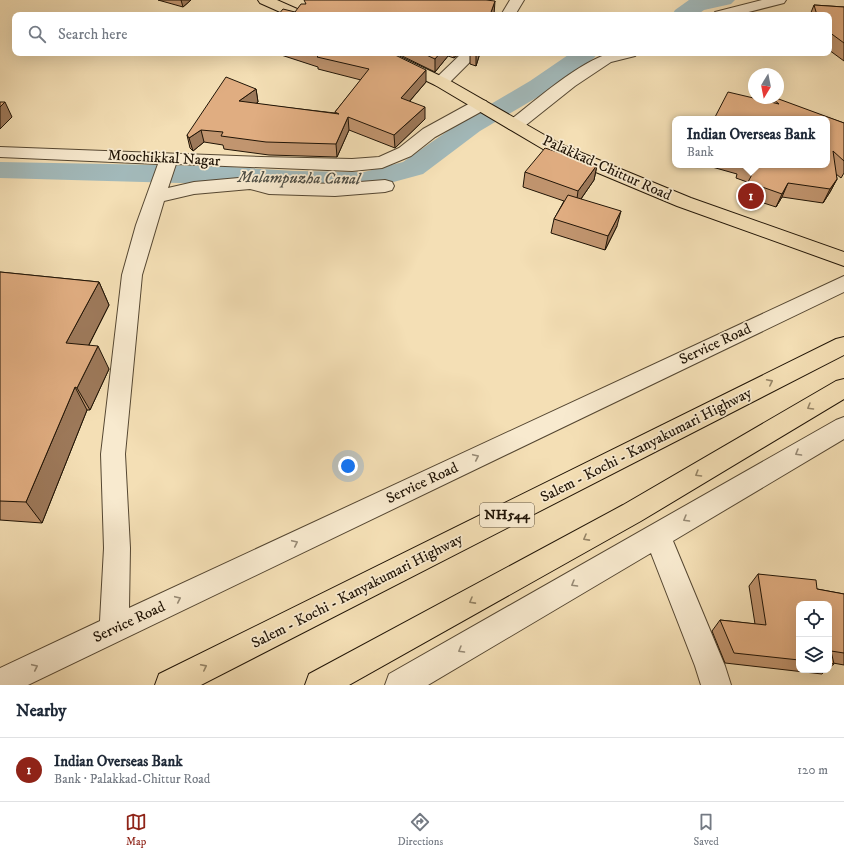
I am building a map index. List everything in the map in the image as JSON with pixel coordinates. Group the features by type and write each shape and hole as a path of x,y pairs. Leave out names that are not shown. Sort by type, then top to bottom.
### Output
{"main road":[{"path":"265,0 292,12"},
{"name":"Palakkad-Chittur Road","path":"386,56 441,82 554,148 684,202 844,259"},
{"name":"Salem - Kochi - Kanyakumari Highway","path":"170,685 844,345"},
{"path":"320,685 632,513 844,388"}],"street":[{"path":"510,12 516,0"},
{"path":"732,12 779,0"},
{"path":"441,82 468,56"},
{"path":"515,125 568,83 606,59 618,56"},
{"name":"Moochikkal Nagar","path":"0,152 261,163 352,165 382,162 405,152 429,133 481,105"},
{"path":"114,629 118,548 113,446 132,275 146,225 169,158"},
{"path":"156,196 194,188 250,182 269,188 335,190 385,186"},
{"name":"Service Road","path":"0,683 844,283"},
{"path":"400,685 844,427"},
{"path":"657,536 710,666 716,685"}],"building":[{"path":"304,0 495,1 491,12 295,12 301,4 306,4"},
{"path":"814,5 844,7 844,43 832,34 832,12 816,12"},
{"path":"283,9 295,12 280,12"},
{"path":"397,56 426,70 401,98 425,107 394,135 348,117 336,144 266,142 221,136 223,132 201,130 189,138 187,135 226,77 256,89 239,101 339,114 335,112 369,69 317,57"},
{"path":"428,56 438,56 435,59"},
{"path":"728,92 748,97 748,104 784,104 784,101 825,116 716,116"},
{"path":"0,102 5,102 0,107"},
{"path":"830,118 844,123 844,161 833,151 837,179 830,189 788,183 782,194 748,182 755,169 752,168 830,168"},
{"path":"545,148 597,165 578,191 525,172"},
{"path":"568,195 621,211 608,236 554,219"},
{"path":"0,272 99,282 66,343 98,346 77,388 75,387 26,502 0,501"},
{"path":"758,574 816,580 817,589 844,594 844,653 832,651 832,601 796,601 796,660 734,653 720,620 766,625"}],"waterway":[{"name":"Malampuzha Canal","path":"687,12 697,5 724,0"},
{"name":"Malampuzha Canal","path":"0,170 215,175 294,180 364,181 413,168 471,126 539,86 582,56"}],"place":[{"name":"Indian Overseas Bank","path":"751,196"}]}
